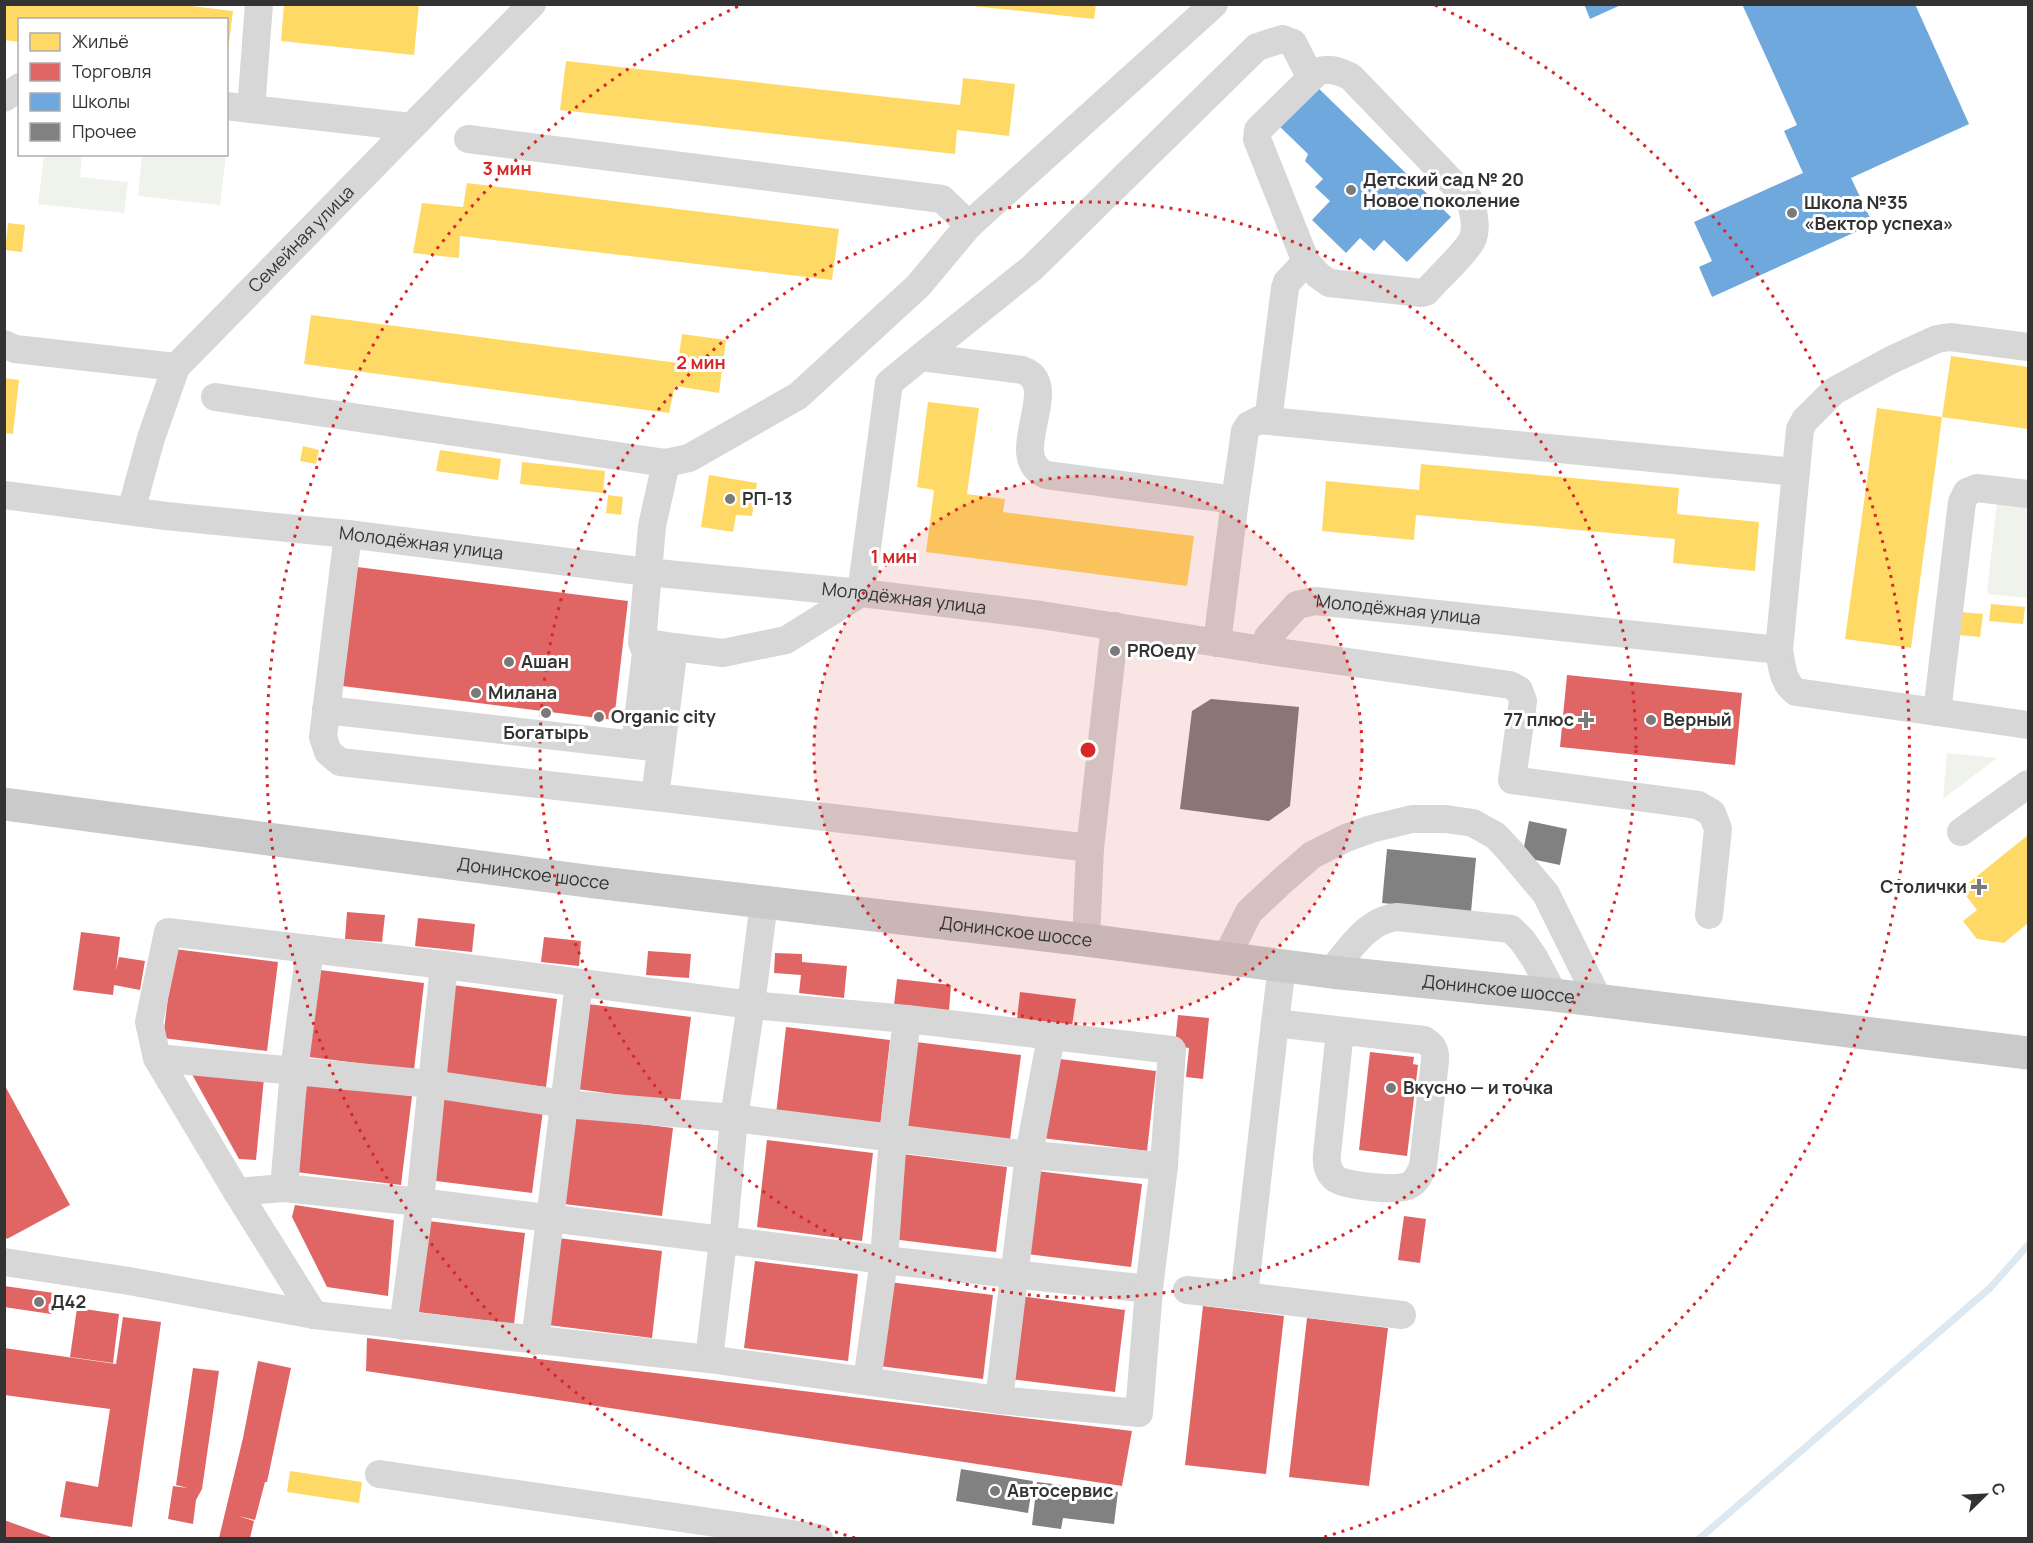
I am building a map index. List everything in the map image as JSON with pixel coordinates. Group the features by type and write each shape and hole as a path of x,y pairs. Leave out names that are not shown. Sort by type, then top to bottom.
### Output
{"main road":[{"name":"Донинское шоссе","path":"4,804 594,882 1086,940 1331,972 1554,995 2028,1053"}],"street":[{"path":"259,4 239,107 411,127"},
{"name":"Семейная улица","path":"131,511 151,438 176,367 532,4"},
{"path":"215,398 666,463 689,458 798,396 918,286 969,225 1214,4"},
{"path":"642,642 723,653 786,640 861,593 889,383 1032,268 1257,47 1282,39 1293,44 1311,78"},
{"path":"1328,69 1351,77 1470,201 1474,212 1473,238 1426,292 1422,293 1329,283 1317,275 1306,262 1257,139 1258,130 1317,72 1328,69"},
{"path":"4,98 18,88"},
{"path":"468,139 942,199 969,225"},
{"path":"1268,421 1285,288 1287,282 1306,262"},
{"path":"2028,347 1942,337 1891,360 1834,391 1805,420 1800,429 1779,650 1788,687 1796,692 2028,725"},
{"path":"4,344 15,349 176,367"},
{"path":"921,357 1030,372 1036,379 1038,390 1030,452 1031,463 1037,471 1046,475 1235,500"},
{"path":"1217,643 1245,431 1253,422 1268,421 1796,472"},
{"path":"655,797 648,747 646,653 642,642 652,526 666,463"},
{"path":"1937,712 1962,502 1967,492 1977,488 2028,494"},
{"name":"Молодёжная улица","path":"4,495 348,534 647,572 861,593 1041,615 1263,650 1268,637 1297,605 1316,601 1779,650"},
{"path":"348,534 323,737 328,752 340,762 1090,848"},
{"path":"1086,940 1090,848 1114,626"},
{"path":"648,747 674,647"},
{"path":"1263,650 1510,685 1519,690 1523,701 1512,780 1698,805 1712,813 1718,829 1709,915"},
{"path":"326,710 648,747"},
{"path":"1961,832 2028,784"},
{"path":"1226,958 1249,912 1312,855 1346,838 1371,829 1412,819 1446,819 1473,823 1496,836 1510,850 1546,894 1599,1001"},
{"path":"709,1359 734,1118 764,902"},
{"path":"1331,972 1358,938 1377,923 1389,918 1492,926 1511,929 1522,940 1554,995"},
{"path":"4,1262 129,1281 314,1315 709,1359 999,1400 1138,1413 1149,1289 1164,1166 1172,1050 907,1019 751,1005 168,932 149,1022 157,1058 314,1315"},
{"path":"284,1188 294,1070 310,949"},
{"path":"403,1326 420,1202 444,965"},
{"path":"1244,1296 1282,966"},
{"path":"535,1341 579,983"},
{"path":"867,1381 884,1260 893,1137 907,1019"},
{"path":"1275,1023 1340,1030 1424,1041 1434,1050 1435,1061 1423,1166 1420,1174 1410,1185 1395,1189 1344,1183 1332,1175 1328,1169 1326,1162 1340,1030"},
{"path":"999,1400 1029,1155 1051,1037"},
{"path":"157,1058 432,1084 565,1104 734,1118 1029,1155 1164,1166"},
{"path":"237,1192 284,1188 420,1202 723,1241 1149,1289"},
{"path":"1187,1290 1402,1315"},
{"path":"379,1474 819,1539"}],"shaded area":[{"path":"44,156 82,156 80,177 128,182 124,213 38,204"},
{"path":"142,156 226,156 220,205 138,196"},
{"path":"1997,502 2028,506 2028,598 1987,594"},
{"path":"1947,753 1997,758 1943,799"}],"building: Жильё":[{"path":"4,4 175,4 233,11 228,51 228,18 18,18 18,42 4,40"},
{"path":"284,4 419,4 414,55 281,41"},
{"path":"974,4 1096,4 1094,19 973,6"},
{"path":"566,61 960,105 963,78 1015,84 1009,136 957,130 955,154 560,110"},
{"path":"467,183 839,229 832,280 460,236 459,258 413,253 422,203 463,207"},
{"path":"8,223 25,225 22,252 5,250"},
{"path":"311,315 678,363 682,334 726,340 719,393 675,386 669,413 304,364"},
{"path":"1951,356 2028,367 2028,429 1942,417"},
{"path":"4,378 19,380 13,434 4,433"},
{"path":"928,402 979,408 967,494 1005,499 1003,512 1194,536 1187,586 926,552 934,490 917,487"},
{"path":"1877,408 1942,417 1911,648 1845,639"},
{"path":"303,446 319,450 316,464 300,461"},
{"path":"440,450 501,459 498,480 436,471"},
{"path":"522,462 605,471 603,493 520,484"},
{"path":"1421,464 1679,488 1677,514 1759,522 1755,571 1673,563 1675,539 1416,515 1414,540 1322,531 1326,481 1419,490"},
{"name":"РП-13","path":"709,475 757,483 752,516 736,515 733,532 701,527"},
{"path":"608,495 623,497 621,515 606,513"},
{"path":"1991,604 2025,607 2023,624 1989,621"},
{"path":"1961,612 1983,614 1980,637 1959,635"},
{"path":"2028,835 2028,923 2004,943 1977,939 1963,921 1977,910 1961,889"},
{"path":"290,1471 362,1482 359,1503 287,1492"}],"building: Торговля":[{"path":"357,567 628,601 614,720 342,686"},
{"name":"Верный","path":"1567,675 1742,693 1735,765 1560,747"},
{"path":"347,912 385,915 382,942 345,939"},
{"path":"418,918 475,924 472,952 415,946"},
{"path":"81,932 120,937 116,971 119,957 145,961 140,990 114,985 113,995 73,990"},
{"path":"544,937 581,941 579,966 541,962"},
{"path":"174,949 278,962 267,1051 163,1038"},
{"path":"648,951 691,954 689,978 646,975"},
{"path":"775,953 802,954 802,962 847,966 844,998 799,993 801,975 774,973"},
{"path":"320,970 424,983 414,1070 309,1057"},
{"path":"897,979 951,985 949,1011 894,1005"},
{"path":"453,985 557,999 546,1087 442,1074"},
{"path":"1020,992 1076,999 1072,1026 1017,1019"},
{"path":"588,1004 691,1017 680,1103 577,1089"},
{"path":"1178,1015 1209,1018 1203,1079 1186,1077 1189,1048 1175,1046"},
{"path":"786,1027 890,1040 880,1127 776,1114"},
{"path":"916,1042 1021,1055 1010,1140 906,1127"},
{"path":"1370,1052 1414,1057 1413,1064 1418,1065 1407,1156 1359,1150"},
{"path":"1052,1058 1156,1071 1147,1151 1042,1138"},
{"path":"189,1069 264,1078 256,1160 239,1159"},
{"path":"307,1083 412,1096 401,1185 296,1172"},
{"path":"4,1084 70,1205 7,1239 4,1234"},
{"path":"438,1098 543,1110 532,1193 428,1180"},
{"path":"567,1115 673,1128 662,1216 556,1203"},
{"path":"767,1140 873,1153 862,1241 757,1227"},
{"path":"902,1154 1007,1167 996,1252 892,1239"},
{"path":"1037,1171 1142,1184 1131,1267 1027,1254"},
{"path":"295,1205 394,1220 388,1296 327,1287 292,1217"},
{"path":"1404,1216 1426,1219 1420,1263 1398,1260"},
{"path":"421,1220 525,1233 514,1324 410,1311"},
{"path":"558,1238 662,1251 652,1338 548,1325"},
{"path":"755,1261 858,1274 848,1361 744,1348"},
{"path":"889,1282 993,1295 983,1379 879,1366"},
{"path":"4,1286 54,1293 51,1314 4,1307"},
{"path":"1020,1296 1125,1310 1115,1392 1010,1379"},
{"path":"1203,1306 1284,1316 1266,1474 1185,1465"},
{"path":"77,1308 119,1314 113,1363 70,1357"},
{"path":"123,1317 161,1322 132,1527 60,1517 66,1481 98,1487 110,1409 4,1395 4,1348 116,1364"},
{"path":"1307,1318 1388,1328 1369,1486 1289,1477"},
{"path":"367,1338 1132,1431 1122,1486 366,1371"},
{"path":"258,1361 291,1368 267,1482 265,1482 255,1520 238,1516 254,1521 250,1538 219,1538 243,1438"},
{"path":"193,1368 219,1371 202,1489 196,1500 193,1524 168,1519 173,1486 188,1488 176,1485"},
{"path":"4,1520 54,1538 4,1538"}],"building: Школы":[{"path":"1584,4 1623,4 1590,19"},
{"path":"1742,4 1915,4 1969,124 1851,178 1873,224 1712,297 1699,267 1712,261 1694,222 1803,173 1784,131 1797,125"},
{"path":"1312,82 1451,217 1407,262 1384,240 1374,251 1360,238 1346,253 1312,220 1330,201 1315,187 1323,179 1305,161 1308,154 1274,121"}],"building: Прочее":[{"path":"1211,699 1299,707 1290,806 1269,821 1180,809 1192,711"},
{"path":"1529,821 1567,829 1560,865 1522,857"},
{"path":"1387,849 1476,858 1471,912 1382,903"},
{"name":"Автосервис","path":"961,1469 1033,1481 1028,1513 956,1501"},
{"path":"1037,1482 1118,1492 1114,1524 1063,1518 1061,1529 1032,1525"}],"waterway":[{"path":"1700,1538 1990,1288 2028,1245"}],"place":[{"name":"Детский сад № 20 Новое поколение","path":"1351,190"},
{"name":"Школа №35 «Вектор успеха»","path":"1792,213"},
{"name":"РП-13","path":"730,499"},
{"name":"PROеду","path":"1115,651"},
{"name":"Ашан","path":"509,662"},
{"name":"Милана","path":"476,693"},
{"name":"Богатырь","path":"546,713"},
{"name":"Organic city","path":"599,717"},
{"name":"77 плюс","path":"1586,720"},
{"name":"Верный","path":"1651,720"},
{"name":"Столички","path":"1979,887"},
{"name":"Вкусно — и точка","path":"1391,1088"},
{"name":"Д42","path":"39,1302"},
{"name":"Автосервис","path":"995,1491"}]}
